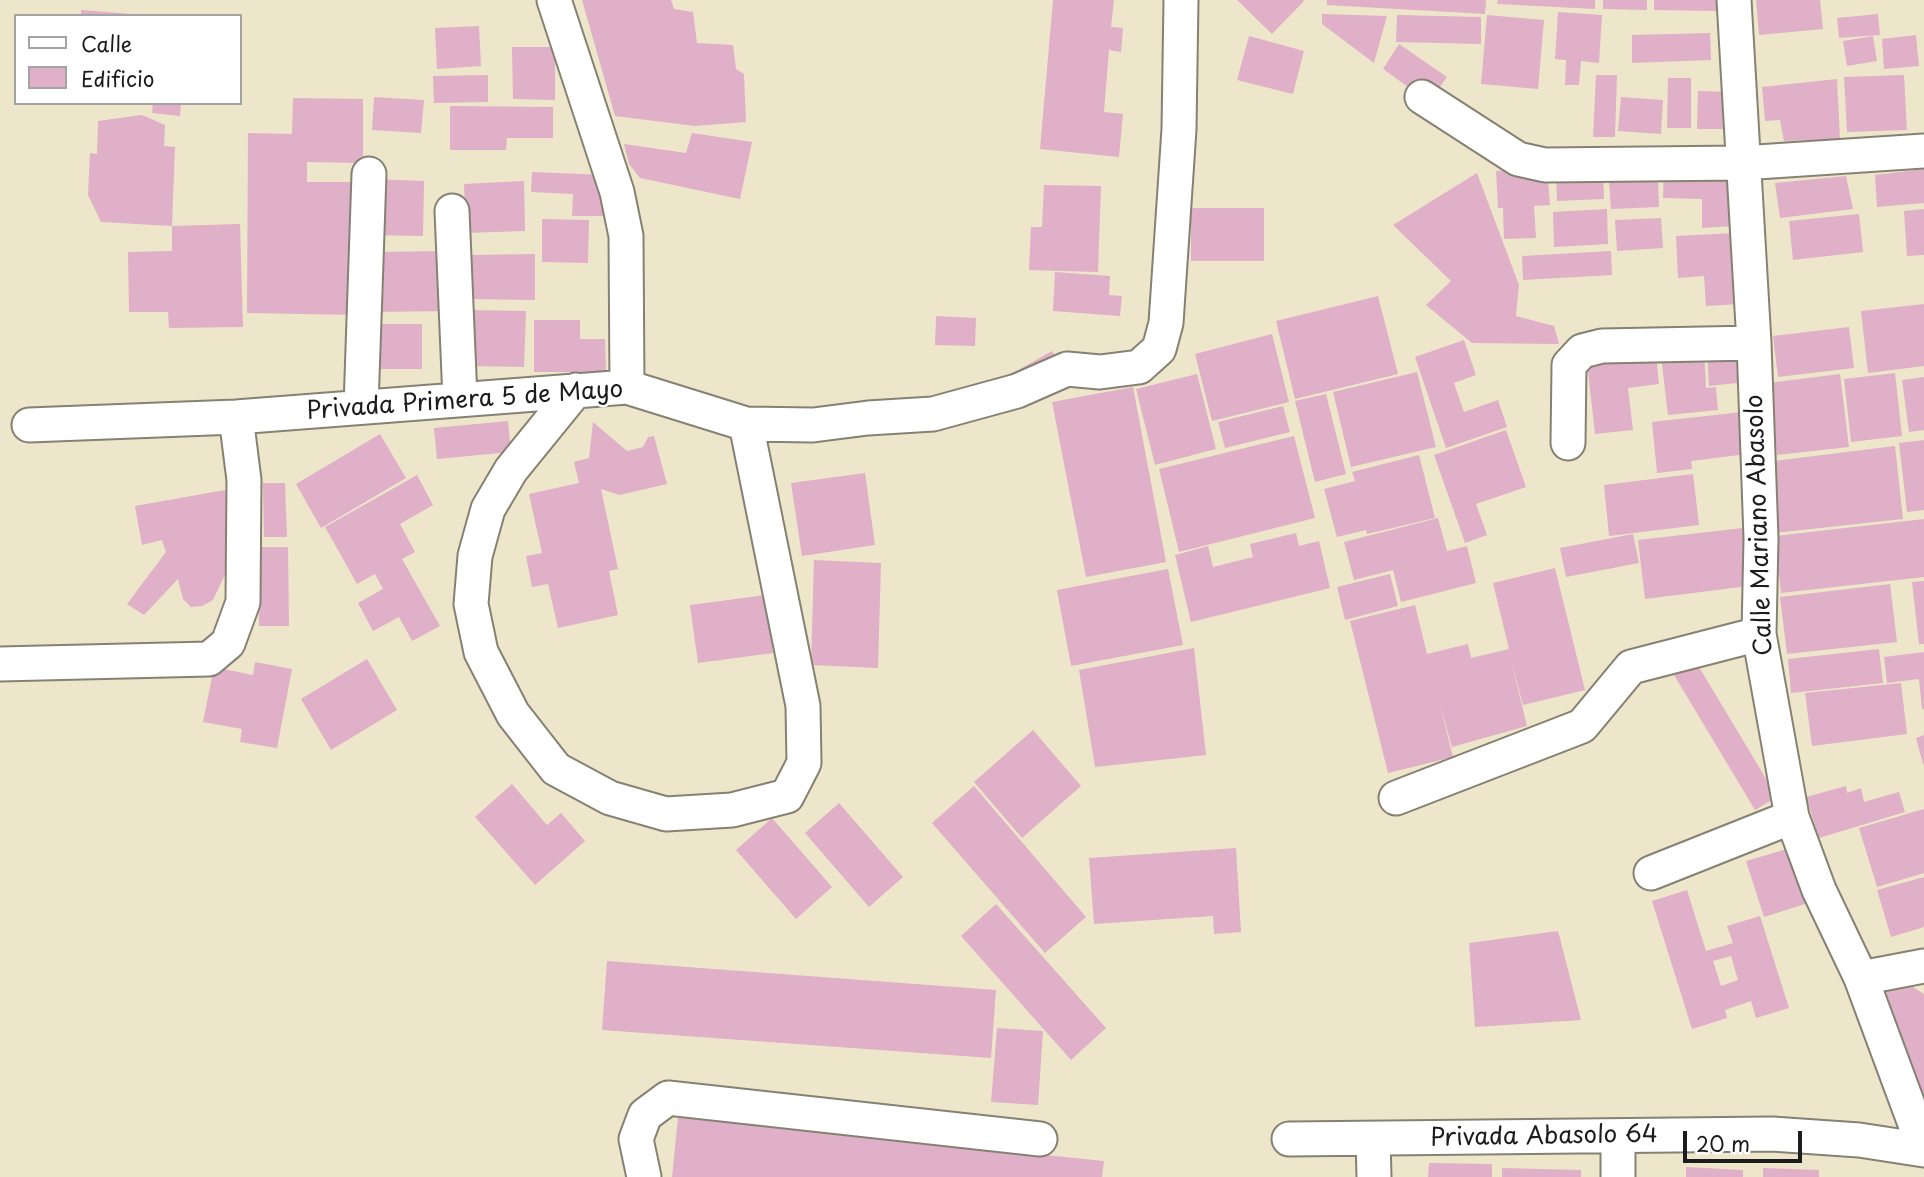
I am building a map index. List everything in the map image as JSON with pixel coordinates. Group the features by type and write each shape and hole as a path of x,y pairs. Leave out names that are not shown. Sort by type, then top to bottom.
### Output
{"street":[{"path":"554,0 617,192 624,225 627,387"},
{"name":"Privada Primera 5 de Mayo","path":"29,425 236,417 627,387 746,424 813,425 933,414 1017,391 1067,369 1100,372 1139,367 1159,349 1171,280 1181,0"},
{"name":"Calle Mariano Abasolo","path":"1734,0 1754,343 1761,538 1759,634 1792,817 1819,890 1861,978 1924,1149"},
{"path":"1422,97 1518,159 1545,165 1742,163 1924,151"},
{"path":"361,407 369,174"},
{"path":"452,211 460,400"},
{"path":"1568,443 1569,365 1582,351 1602,346 1754,343"},
{"path":"576,390 511,470 488,509 475,556 471,604 481,652 513,714 556,769 610,798 666,814 733,810 787,796 804,763 803,706 746,424"},
{"path":"0,664 209,659 228,643 243,602 244,480 236,417"},
{"path":"1396,798 1582,726 1631,667 1759,634"},
{"path":"1651,873 1792,817"},
{"path":"1861,978 1924,966"},
{"path":"644,1177 636,1139 645,1115 668,1098 1040,1139"},
{"name":"Privada Abasolo 64","path":"1289,1139 1772,1134 1859,1140 1924,1149"},
{"path":"1618,1137 1618,1177"},
{"path":"1373,1139 1374,1177"}],"building":[{"path":"582,0 671,0 674,9 693,12 697,43 733,45 736,69 744,74 746,122 695,126 615,116"},
{"path":"1053,0 1114,0 1111,27 1123,28 1121,52 1109,50 1104,112 1123,114 1119,157 1040,149"},
{"path":"1237,0 1303,0 1304,1 1272,34"},
{"path":"1327,0 1486,0 1485,14 1327,5"},
{"path":"1498,0 1595,0 1595,9 1497,4"},
{"path":"1603,0 1647,0 1647,10 1603,9"},
{"path":"1654,0 1718,0 1718,11 1654,10"},
{"path":"1756,0 1820,0 1823,29 1759,35"},
{"path":"81,10 131,14 81,14"},
{"path":"1558,12 1602,15 1599,63 1581,61 1579,85 1565,85 1566,60 1555,59"},
{"path":"1322,14 1387,16 1374,63 1322,24"},
{"path":"1878,14 1880,35 1839,38 1837,18"},
{"path":"1397,15 1481,17 1481,44 1396,42"},
{"path":"1487,15 1544,20 1538,89 1481,84"},
{"path":"479,26 481,66 437,69 435,28"},
{"path":"1710,33 1711,60 1632,63 1632,35"},
{"path":"1916,35 1919,66 1884,69 1882,39"},
{"path":"1249,36 1304,51 1293,94 1237,80"},
{"path":"1873,36 1877,61 1847,66 1843,41"},
{"path":"1399,44 1447,77 1429,102 1383,69"},
{"path":"512,47 555,47 555,100 513,99"},
{"path":"488,75 488,102 434,103 433,76"},
{"path":"1596,75 1617,75 1615,137 1593,137"},
{"path":"1904,75 1907,130 1847,132 1844,77"},
{"path":"1668,78 1691,78 1691,128 1667,128"},
{"path":"1837,79 1840,139 1784,141 1780,120 1765,121 1762,87"},
{"path":"1698,91 1727,92 1726,129 1697,129"},
{"path":"374,97 424,100 421,133 372,130"},
{"path":"1621,97 1663,100 1661,134 1618,131"},
{"path":"293,98 363,99 363,163 307,162 307,182 352,182 356,315 247,313 248,133 292,134"},
{"path":"153,105 181,105 180,116 152,113"},
{"path":"450,106 553,107 553,138 507,138 506,150 450,150"},
{"path":"142,115 165,125 164,146 175,147 172,226 101,222 88,195 90,153 97,154 98,121"},
{"path":"692,133 752,142 740,199 640,178 629,164 624,144 686,153"},
{"path":"1547,168 1550,205 1534,206 1536,238 1504,239 1503,208 1498,208 1496,171"},
{"path":"1664,169 1731,171 1733,226 1702,228 1702,199 1663,198"},
{"path":"1924,169 1924,203 1877,207 1875,175"},
{"path":"1603,171 1604,199 1557,201 1556,173"},
{"path":"532,172 607,175 606,216 572,216 573,194 531,192"},
{"path":"1477,173 1519,285 1516,316 1554,326 1559,344 1472,343 1426,305 1451,281 1393,225"},
{"path":"1846,176 1853,209 1780,218 1775,183"},
{"path":"371,179 424,181 423,236 370,235"},
{"path":"1658,179 1659,207 1611,209 1609,181"},
{"path":"524,181 525,231 466,233 464,184"},
{"path":"1044,185 1101,186 1098,272 1029,270 1031,227 1042,227"},
{"path":"1191,208 1264,208 1264,261 1191,261"},
{"path":"1607,209 1608,244 1554,247 1553,212"},
{"path":"1924,209 1924,255 1907,256 1904,211"},
{"path":"1859,214 1863,252 1793,260 1789,221"},
{"path":"1661,218 1663,248 1617,251 1615,220"},
{"path":"542,219 589,220 588,263 542,262"},
{"path":"240,224 243,327 169,328 168,312 129,312 128,252 172,251 172,226"},
{"path":"1735,233 1740,304 1706,306 1704,276 1678,278 1676,236"},
{"path":"449,251 450,311 375,312 374,252"},
{"path":"1611,251 1612,275 1523,280 1522,256"},
{"path":"535,254 535,300 468,299 468,255"},
{"path":"1055,272 1110,276 1109,295 1122,296 1120,316 1053,311"},
{"path":"1378,296 1398,374 1295,399 1276,321"},
{"path":"1924,304 1924,366 1868,373 1861,311"},
{"path":"470,310 526,311 524,367 468,366"},
{"path":"936,316 976,318 975,346 935,345"},
{"path":"534,320 580,320 580,339 605,339 606,372 534,372"},
{"path":"375,324 422,324 422,369 375,369"},
{"path":"1849,327 1854,368 1778,377 1773,336"},
{"path":"1272,334 1289,402 1212,421 1195,354"},
{"path":"1464,340 1476,375 1454,383 1464,412 1498,400 1507,427 1446,448 1415,357"},
{"path":"1743,345 1746,382 1709,386 1707,348"},
{"path":"1655,346 1659,384 1628,388 1633,430 1595,434 1586,354"},
{"path":"1660,347 1704,347 1706,388 1716,387 1718,410 1668,415"},
{"path":"1052,351 1060,365 1028,382 1020,369"},
{"path":"1417,372 1436,447 1351,467 1333,392"},
{"path":"1895,373 1902,436 1851,442 1844,379"},
{"path":"1197,374 1216,449 1155,465 1136,389"},
{"path":"1840,374 1849,447 1777,455 1768,383"},
{"path":"1924,377 1924,430 1909,432 1902,380"},
{"path":"1133,387 1166,562 1086,577 1052,402"},
{"path":"1326,394 1346,474 1315,482 1295,401"},
{"path":"1283,406 1290,432 1225,448 1218,422"},
{"path":"1742,412 1747,454 1691,461 1692,469 1657,473 1652,422"},
{"path":"508,421 511,452 437,459 434,428"},
{"path":"593,422 627,451 643,447 648,437 654,436 667,484 619,495 601,489 618,569 609,571 618,615 558,628 548,584 532,587 526,556 542,553 529,494 579,483 574,462 589,458"},
{"path":"1506,430 1526,487 1476,504 1487,535 1465,543 1434,455"},
{"path":"380,434 406,478 321,528 296,484"},
{"path":"1294,436 1315,518 1179,552 1159,469"},
{"path":"1924,440 1924,510 1907,512 1899,443"},
{"path":"1895,446 1903,519 1774,533 1774,461"},
{"path":"1419,455 1435,518 1367,534 1366,530 1337,537 1324,489 1355,481 1352,472"},
{"path":"865,473 875,545 802,556 791,483"},
{"path":"1693,474 1699,525 1609,536 1604,485"},
{"path":"417,475 433,505 400,524 415,552 402,559 440,626 412,641 399,617 373,631 358,603 383,589 375,574 357,584 325,527"},
{"path":"263,483 285,483 287,537 264,537"},
{"path":"225,490 232,529 230,564 213,600 202,606 191,607 183,599 178,579 144,615 127,604 166,552 162,540 142,545 135,506"},
{"path":"1438,518 1447,551 1467,546 1476,583 1401,602 1393,570 1354,580 1344,542"},
{"path":"1924,519 1924,577 1781,593 1775,536"},
{"path":"1743,528 1749,586 1645,599 1638,540"},
{"path":"1296,533 1299,546 1319,541 1330,588 1191,622 1175,555 1208,546 1213,567 1253,557 1250,544"},
{"path":"1633,534 1639,563 1566,577 1560,548"},
{"path":"258,547 288,547 289,626 259,626"},
{"path":"814,560 881,563 878,668 811,665"},
{"path":"1555,568 1585,690 1523,705 1510,656 1527,726 1452,747 1440,705 1453,757 1388,773 1350,621 1415,605 1427,654 1468,644 1471,658 1509,649 1493,583"},
{"path":"1168,569 1183,645 1071,666 1057,590"},
{"path":"1390,574 1398,606 1345,620 1337,587"},
{"path":"1924,581 1924,644 1919,644 1912,582"},
{"path":"1890,584 1897,642 1787,654 1780,597"},
{"path":"766,595 773,653 698,663 690,605"},
{"path":"1194,648 1206,755 1095,767 1079,670"},
{"path":"1879,649 1883,683 1791,693 1788,659"},
{"path":"1690,652 1777,797 1755,810 1668,665"},
{"path":"1924,652 1922,709 1919,679 1887,683 1884,657"},
{"path":"367,659 397,710 331,750 301,699"},
{"path":"255,662 292,669 277,748 240,742 242,729 203,722 214,667 253,675"},
{"path":"1901,683 1907,734 1812,746 1805,693"},
{"path":"1033,730 1081,786 1022,838 974,782"},
{"path":"1924,735 1924,764 1923,764 1916,738"},
{"path":"512,784 547,825 561,813 585,841 535,885 475,817"},
{"path":"974,786 1086,917 1045,953 932,823"},
{"path":"1846,786 1847,793 1861,788 1864,802 1899,792 1905,812 1819,838 1806,797"},
{"path":"839,803 903,877 869,907 805,833"},
{"path":"1924,809 1924,873 1877,887 1859,828"},
{"path":"772,818 832,887 796,919 736,850"},
{"path":"1236,848 1241,932 1214,934 1213,916 1094,924 1089,858"},
{"path":"1787,849 1805,904 1764,917 1746,861"},
{"path":"1924,877 1924,927 1891,937 1877,890"},
{"path":"1687,890 1706,951 1733,943 1727,926 1760,916 1789,1008 1756,1018 1751,1001 1725,1010 1727,1018 1692,1029 1652,901","holes":["1731,956 1738,980 1721,986 1713,961"]},
{"path":"996,904 1106,1028 1071,1060 961,936"},
{"path":"1558,931 1581,1020 1475,1027 1469,943"},
{"path":"607,961 996,990 991,1058 602,1030"},
{"path":"1895,976 1924,994 1924,1098 1882,981"},
{"path":"997,1028 1043,1031 1038,1105 991,1102"},
{"path":"678,1117 1104,1161 1102,1177 672,1177"},
{"path":"1429,1163 1492,1164 1492,1177 1428,1177"},
{"path":"1686,1167 1743,1170 1743,1177 1686,1177"},
{"path":"1502,1168 1581,1170 1581,1177 1502,1177"},
{"path":"1763,1168 1819,1170 1819,1177 1763,1177"}]}
